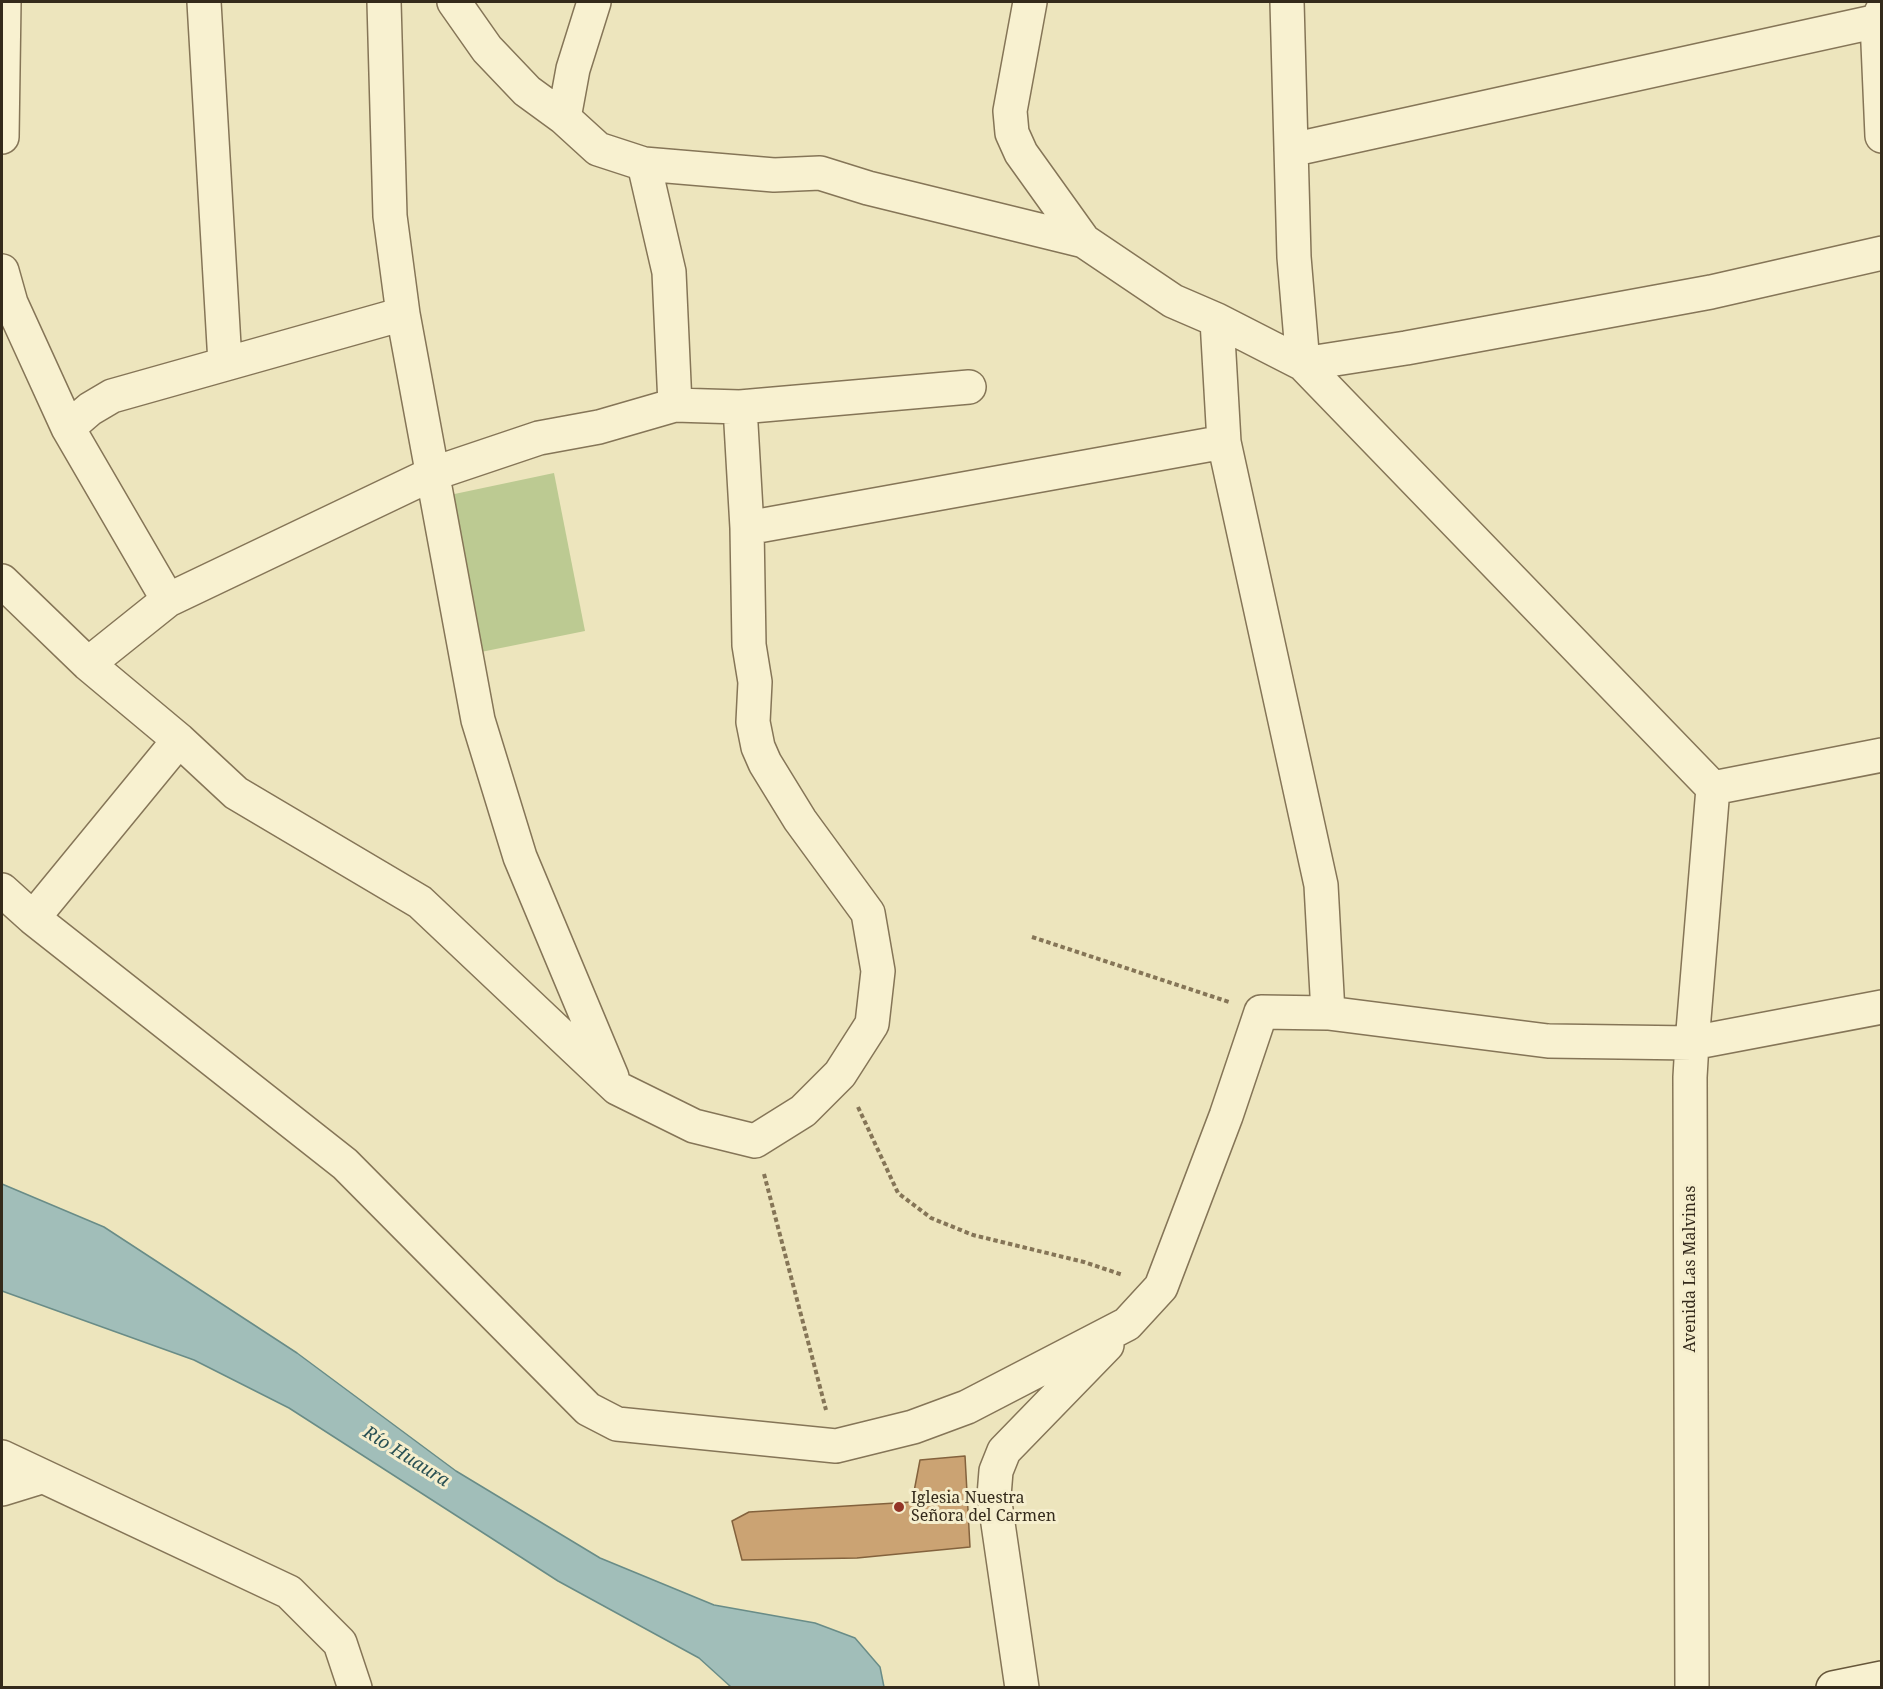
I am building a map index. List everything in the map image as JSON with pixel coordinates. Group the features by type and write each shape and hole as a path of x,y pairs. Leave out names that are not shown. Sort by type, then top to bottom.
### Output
{"street":[{"path":"2,136 4,2"},
{"path":"204,2 225,363"},
{"path":"384,2 390,216 403,314 478,720 520,856 617,1088"},
{"path":"454,2 495,58 527,91 564,118 598,149 644,164 774,175 820,172 868,188 1084,241 1173,301 1217,320 1303,364 1713,788 1881,755"},
{"path":"564,118 573,69 594,2"},
{"path":"1029,2 1010,111 1012,133 1021,153 1084,241"},
{"path":"1287,2 1294,257 1303,364"},
{"path":"1291,150 1880,17 1881,136"},
{"path":"644,164 669,272 675,405"},
{"path":"1303,364 1406,348 1711,292 1881,253"},
{"path":"2,271 10,303 68,428 168,600"},
{"path":"68,428 90,409 112,396 403,314"},
{"path":"1217,320 1224,442 1320,885 1328,1013"},
{"path":"88,664 168,600 432,474 539,438 599,427 675,405 740,407 969,387"},
{"path":"2,581 88,664 179,740 236,793 420,902 617,1088 694,1126 755,1140 803,1111 840,1074 872,1024 878,971 868,913 801,820 765,763 758,747 753,722 755,682 749,645 747,528 740,407"},
{"path":"747,528 1224,442"},
{"path":"33,918 179,740"},
{"name":"Avenida Las Malvinas","path":"1692,1688 1690,1077 1713,788"},
{"path":"2,890 33,918 345,1164 588,1409 617,1424 836,1446 913,1427 967,1407 1127,1324"},
{"path":"1022,1688 994,1496 996,1471 1004,1451 1161,1287 1226,1116 1261,1012 1328,1013 1548,1041 1692,1042 1881,1007"},
{"path":"2,1457 289,1592 340,1643 355,1688"},
{"path":"2,1489 41,1477"},
{"path":"1833,1688 1881,1678"}],"path":[{"path":"1032,937 1261,1012"},
{"path":"857,1104 898,1193 931,1218 973,1235 1084,1262 1161,1287"},
{"path":"755,1140 836,1446"}],"green space":[{"path":"554,473 585,631 476,653 445,496"}],"water":[{"name":"Río Huaura","path":"2,1184 104,1227 297,1353 456,1471 600,1558 714,1605 815,1623 855,1638 880,1667 884,1687 731,1687 699,1658 558,1581 289,1408 194,1360 2,1291"}],"building":[{"name":"Iglesia Nuestra Señora del Carmen","path":"965,1456 970,1547 857,1558 742,1560 732,1521 749,1512 912,1502 920,1460"}],"place":[{"name":"Iglesia Nuestra Señora del Carmen","path":"899,1507"}]}
